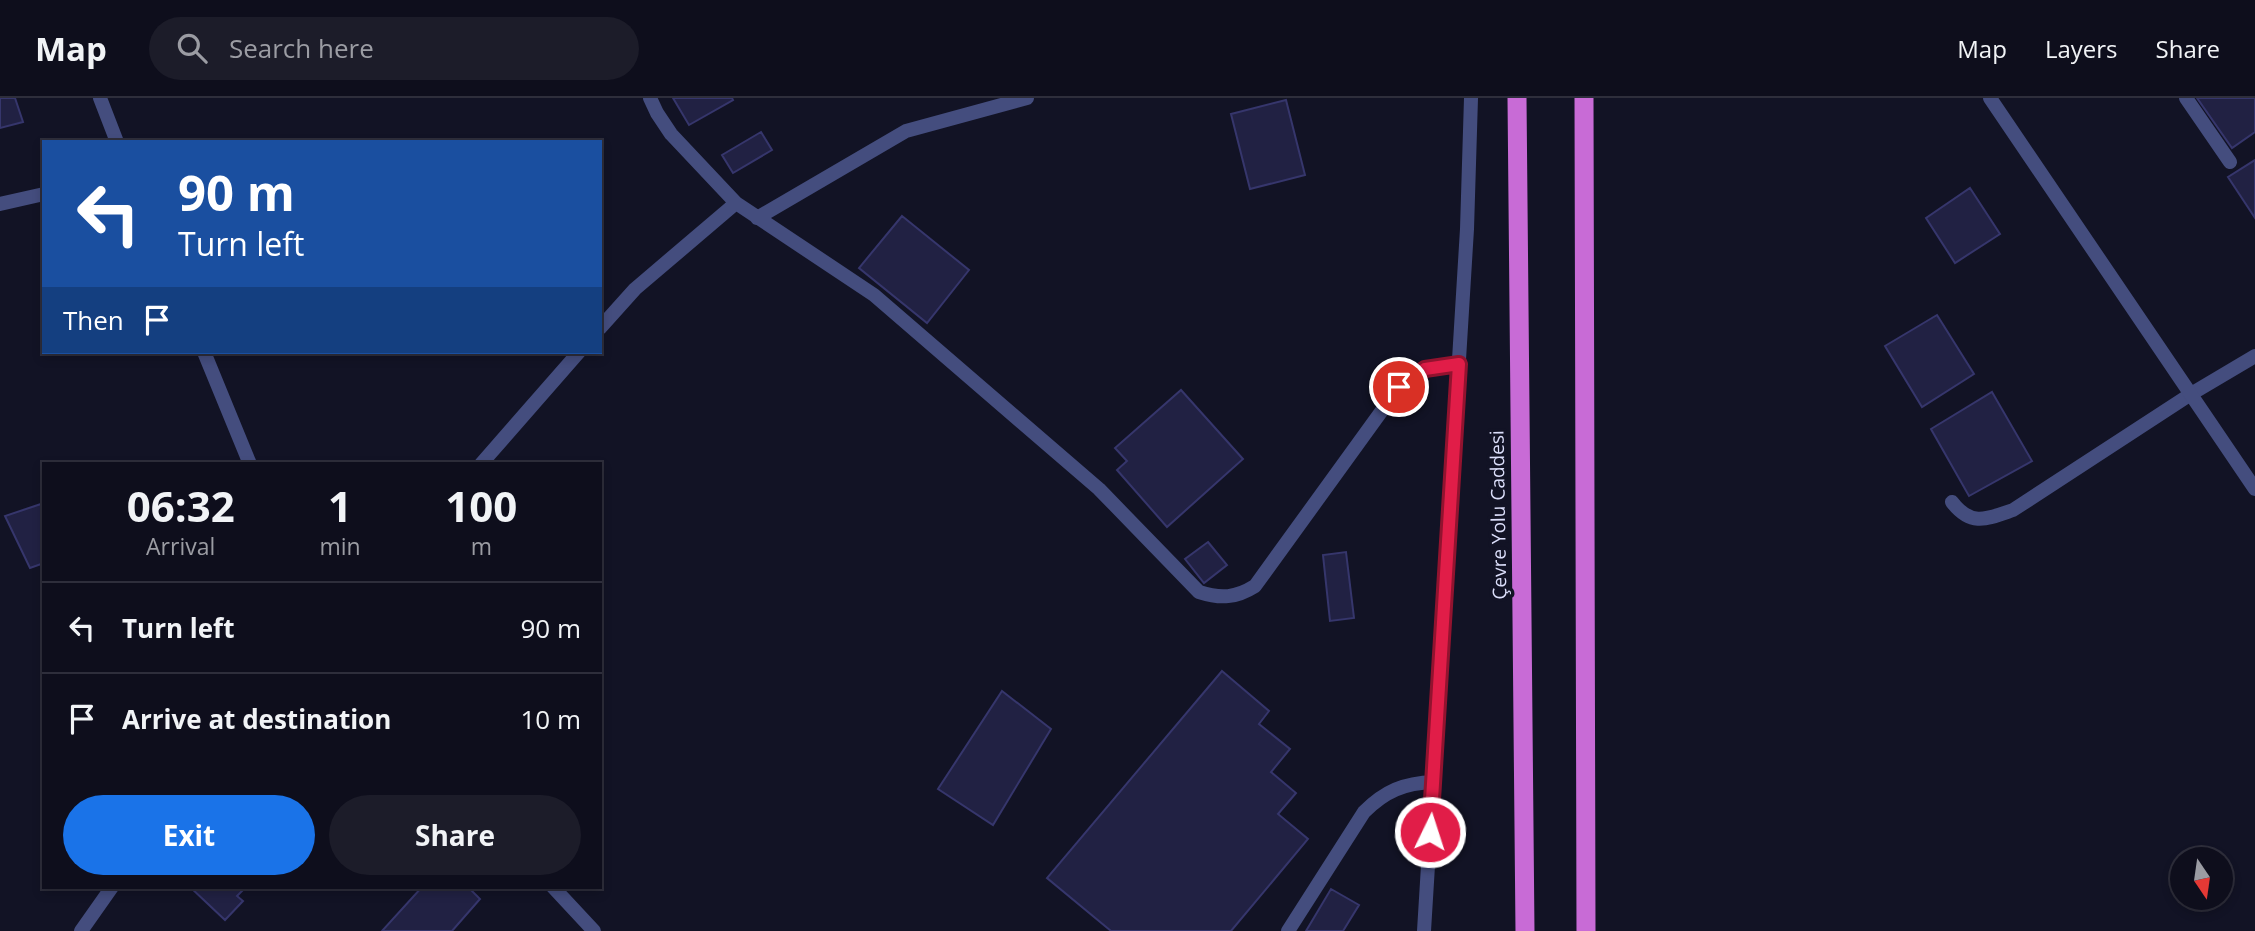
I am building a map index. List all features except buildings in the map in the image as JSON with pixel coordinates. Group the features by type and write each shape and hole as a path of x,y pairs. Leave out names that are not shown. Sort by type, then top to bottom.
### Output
{"highway":[{"name":"Çevre Yolu Caddesi","path":"1517,98 1525,931"},
{"path":"1584,98 1586,931"}],"street":[{"path":"100,98 116,140"},
{"path":"650,98 671,134 736,203 874,295 1099,489 1199,592 1214,597 1243,594 1255,586 1399,387 1425,369 1459,364"},
{"path":"757,218 906,131 1027,98"},
{"path":"1424,931 1467,229 1471,98"},
{"path":"1990,98 2255,489"},
{"path":"2186,98 2230,162"},
{"path":"0,204 42,194"},
{"path":"602,326 635,289 736,203"},
{"path":"205,354 249,462"},
{"path":"483,462 577,354"},
{"path":"1952,502 1963,514 1974,519 1985,520 2013,510 2191,394 2255,356"},
{"path":"1288,931 1364,812 1377,798 1394,789 1415,783 1434,782"},
{"path":"81,931 111,889"},
{"path":"555,889 594,931"}],"route":[{"path":"1399,387 1425,369 1459,364 1430,832"}]}
